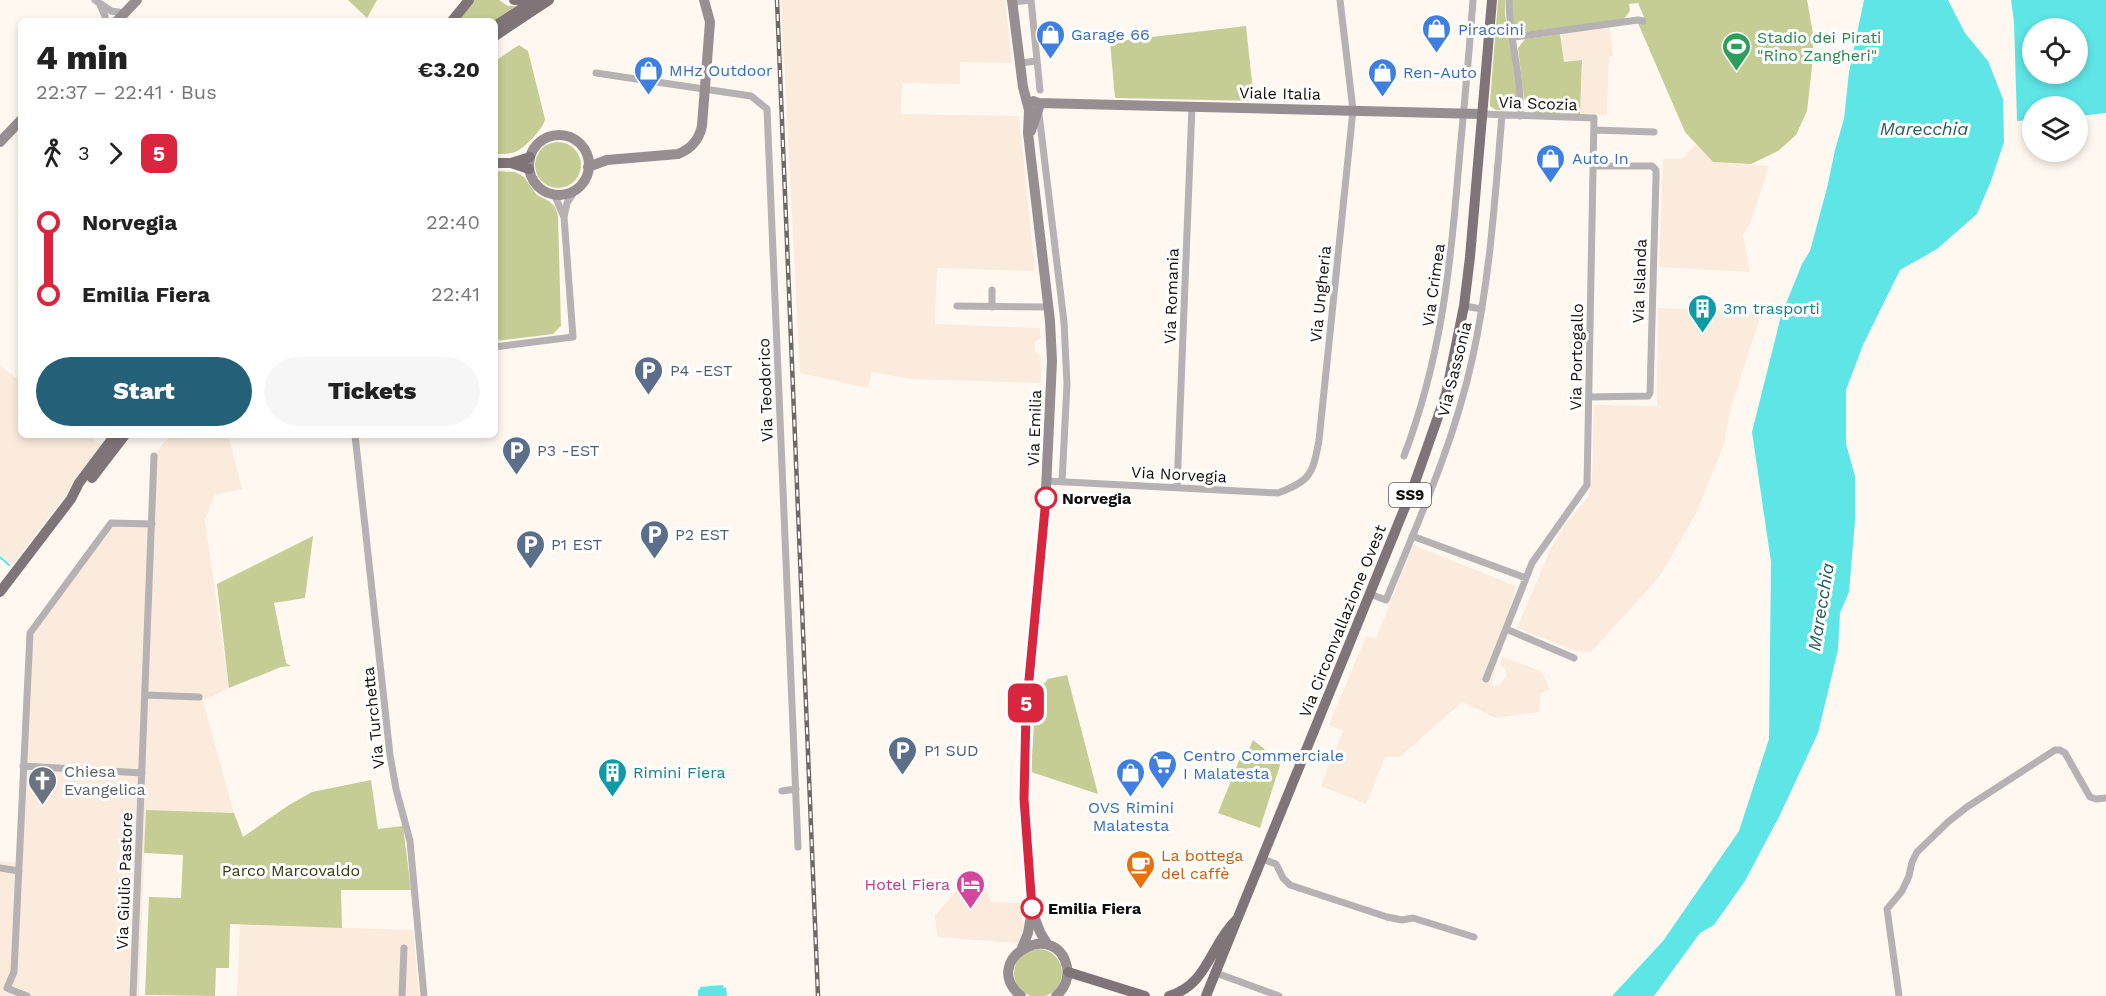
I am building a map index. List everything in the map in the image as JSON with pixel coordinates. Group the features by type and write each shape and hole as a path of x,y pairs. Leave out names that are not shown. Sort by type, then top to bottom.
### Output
{"main road":[{"path":"121,17 137,0"},
{"path":"454,18 469,0"},
{"path":"514,0 521,0"},
{"path":"498,24 535,0"},
{"path":"498,34 549,0"},
{"path":"588,167 607,160 669,155 685,151 700,134 710,22 704,0"},
{"name":"Via Circonvallazione Ovest","path":"1206,996 1414,485 1446,394 1464,306 1470,257 1492,0"},
{"name":"Via Emilia","path":"1013,1 1025,100 1035,107 1028,117 1052,361 1047,481 1026,712 1024,799 1032,910 1028,933 1022,948 1015,955 1009,972 1012,986 1021,996"},
{"name":"Viale Italia","path":"1035,107 1192,106 1481,114"},
{"path":"0,142 18,123"},
{"path":"586,153 588,167 586,176 576,189 570,192 554,194 545,192 532,178 529,169 530,157 539,142 556,135 574,139 586,153 607,160"},
{"path":"498,163 511,163 530,157"},
{"path":"511,163 529,169"},
{"path":"0,592 113,438"},
{"path":"70,499 85,487 123,438"},
{"path":"0,585 20,565"},
{"name":"Via Emilia","path":"1032,910 1040,932 1048,945 1062,955 1068,972"},
{"path":"1169,996 1190,986 1201,976 1226,930 1239,918"},
{"path":"1022,948 1039,943 1048,945"},
{"path":"1056,996 1066,982 1068,972 1145,996"}],"street":[{"path":"1013,1 1031,0 1040,90"},
{"name":"Via Ungheria","path":"1306,479 1314,464 1319,440 1353,110 1340,0"},
{"name":"Via Crimea","path":"1404,456 1419,415 1432,367 1450,271 1473,0"},
{"path":"1509,0 1509,18 1514,38 1521,94 1520,116"},
{"path":"97,2 121,17"},
{"path":"97,2 105,18"},
{"path":"1514,38 1628,21 1643,21"},
{"path":"1020,63 1037,61"},
{"name":"Via Teodorico","path":"596,73 705,91 751,96 766,109 798,847"},
{"name":"Via Romania","path":"1177,487 1192,106"},
{"path":"1035,107 1045,159 1065,334 1067,384 1062,482"},
{"name":"Via Scozia","path":"1481,114 1594,118"},
{"name":"Via Sassonia","path":"1370,594 1386,600 1454,428 1472,361 1482,309 1502,115"},
{"name":"Via Portogallo","path":"1486,680 1532,563 1587,485 1594,118"},
{"name":"Via Scozia","path":"1594,130 1654,132"},
{"path":"1032,160 1045,159"},
{"name":"Via Islanda","path":"1589,397 1648,396 1650,393 1656,177 1656,170 1652,166 1594,166"},
{"path":"498,347 573,337 564,217 567,202 576,189"},
{"path":"554,194 564,217"},
{"path":"992,290 992,306"},
{"path":"957,306 1048,307"},
{"path":"1464,306 1482,309"},
{"path":"1051,334 1065,334"},
{"name":"Via Turchetta","path":"355,438 390,755 396,789 410,841 424,996"},
{"name":"Via Giulio Pastore","path":"133,996 154,456"},
{"name":"Via Norvegia","path":"1047,481 1278,492 1306,479"},
{"path":"1414,485 1430,491"},
{"path":"27,996 7,990 14,972 30,633 111,523 152,524"},
{"path":"1412,536 1526,578"},
{"path":"1506,629 1574,658"},
{"path":"145,695 199,697"},
{"path":"1899,996 1887,909 1902,891 1917,852 1926,843 1967,807 2055,750 2065,753 2090,797 2106,798"},
{"path":"23,766 142,773"},
{"path":"782,790 796,789"},
{"path":"1262,859 1276,864 1283,878 1290,885 1387,917 1402,920 1413,918 1474,937"},
{"path":"0,868 19,871"},
{"path":"402,996 404,948"},
{"path":"1216,973 1279,996"}],"shaded area":[{"path":"781,0 1005,0 1012,63 960,62 960,84 902,83 901,114 1019,116 1035,271 937,268 935,324 1040,328 1041,338 1035,342 1035,352 1041,355 1041,383 910,379 872,372 868,388 800,373"},
{"path":"1610,28 1613,56 1609,57 1607,115 1580,114 1583,60 1564,62 1561,34"},
{"path":"1696,144 1713,162 1769,166 1750,224 1743,235 1750,272 1659,267 1663,159 1682,159"},
{"path":"1658,308 1762,312 1731,407 1724,444 1697,512 1663,571 1652,585 1591,652 1576,651 1517,628 1550,550 1567,522 1589,496 1592,477 1594,405 1657,406"},
{"path":"0,365 18,380 18,438 92,438 103,447 12,565 0,554"},
{"path":"168,438 229,438 242,489 215,495 205,520 229,688 203,701 234,813 146,810 139,996 0,996 0,861 18,863 32,629 109,521 150,520 156,452"},
{"path":"1413,545 1516,586 1491,686 1500,685 1506,676 1506,671 1500,664 1503,657 1541,671 1550,689 1541,693 1539,712 1495,718 1462,702 1400,757 1385,757 1366,804 1321,786 1343,731 1329,725 1366,636 1376,639"},
{"path":"983,878 991,902 1020,903 1024,927 1020,940 1017,943 937,937 935,916 956,891 958,884 964,880"},
{"path":"240,924 413,930 419,996 237,996"}],"green space":[{"path":"348,0 377,0 367,18"},
{"path":"473,0 499,0 508,6 516,6 498,19 458,18"},
{"path":"1498,0 1505,0 1505,15 1511,41 1517,98 1505,110 1496,110 1490,106"},
{"name":"Stadio dei Pirati \"Rino Zangheri\"","path":"1512,0 1807,0 1813,34 1813,58 1807,111 1796,135 1778,151 1751,164 1713,162 1685,132 1638,23 1642,22 1644,17 1638,3 1629,4 1630,11 1624,19 1518,33 1515,31 1512,19"},
{"path":"1246,26 1254,101 1115,98 1110,42"},
{"path":"1560,34 1564,62 1582,60 1580,114 1534,113 1524,98 1518,48 1525,39"},
{"path":"519,45 528,51 545,119 537,133 519,150 498,154 498,59"},
{"path":"558,142 574,149 581,165 574,181 558,188 542,181 535,165 542,149"},
{"path":"498,171 515,172 524,177 537,195 555,207 558,216 561,326 553,334 498,341"},
{"path":"313,536 305,598 274,603 286,663 291,666 281,667 229,688 217,584"},
{"path":"1067,675 1098,794 1031,772 1036,692 1048,679"},
{"path":"1253,740 1281,762 1260,828 1218,813 1241,756 1246,756"},
{"name":"Parco Marcovaldo","path":"371,780 378,829 403,826 411,890 341,890 342,928 230,924 229,968 216,968 215,996 145,995 149,897 181,898 183,855 144,853 146,810 234,813 243,837 312,792"},
{"path":"1033,949 1043,949 1055,956 1062,968 1062,978 1055,990 1043,997 1033,997 1018,986 1014,978 1014,968 1025,953"}],"water":[{"name":"Marecchia","path":"1864,0 1948,0 1965,33 1988,61 2003,99 2004,142 1977,214 1937,249 1900,270 1863,345 1846,390 1846,444 1855,476 1855,521 1849,592 1840,613 1838,650 1818,733 1780,815 1745,881 1714,925 1700,933 1654,996 1612,996 1663,941 1739,831 1769,739 1771,562 1752,432 1781,316 1802,264 1810,251 1827,188 1844,119 1849,72"},
{"path":"2011,0 2106,0 2106,113 2088,115 2088,96 2022,96 2022,121 2017,121 2014,22"},
{"path":"723,985 723,988 726,987 727,996 698,996 700,987"}],"waterway":[{"path":"0,557 9,565"}],"railway":[{"path":"777,0 818,996"}],"bus line":[{"name":"5","path":"1032,908 1024,799 1026,712 1046,498"}],"place":[{"name":"Piraccini","path":"1437,54"},
{"name":"Garage 66","path":"1050,60"},
{"name":"Stadio dei Pirati \"Rino Zangheri\"","path":"1736,72"},
{"name":"MHz Outdoor","path":"648,96"},
{"name":"Ren-Auto","path":"1382,98"},
{"name":"Auto In","path":"1551,184"},
{"name":"3m trasporti","path":"1702,334"},
{"name":"P4 -EST","path":"649,396"},
{"name":"P3 -EST","path":"516,476"},
{"name":"Norvegia","path":"1046,498"},
{"name":"P2 EST","path":"654,560"},
{"name":"P1 EST","path":"530,570"},
{"name":"P1 SUD","path":"903,776"},
{"name":"Centro Commerciale I Malatesta","path":"1162,790"},
{"name":"Rimini Fiera","path":"612,798"},
{"name":"OVS Rimini Malatesta","path":"1131,798"},
{"name":"Chiesa Evangelica","path":"43,806"},
{"name":"La bottega del caffè","path":"1140,890"},
{"name":"Emilia Fiera","path":"1032,908"},
{"name":"Hotel Fiera","path":"971,910"}]}
